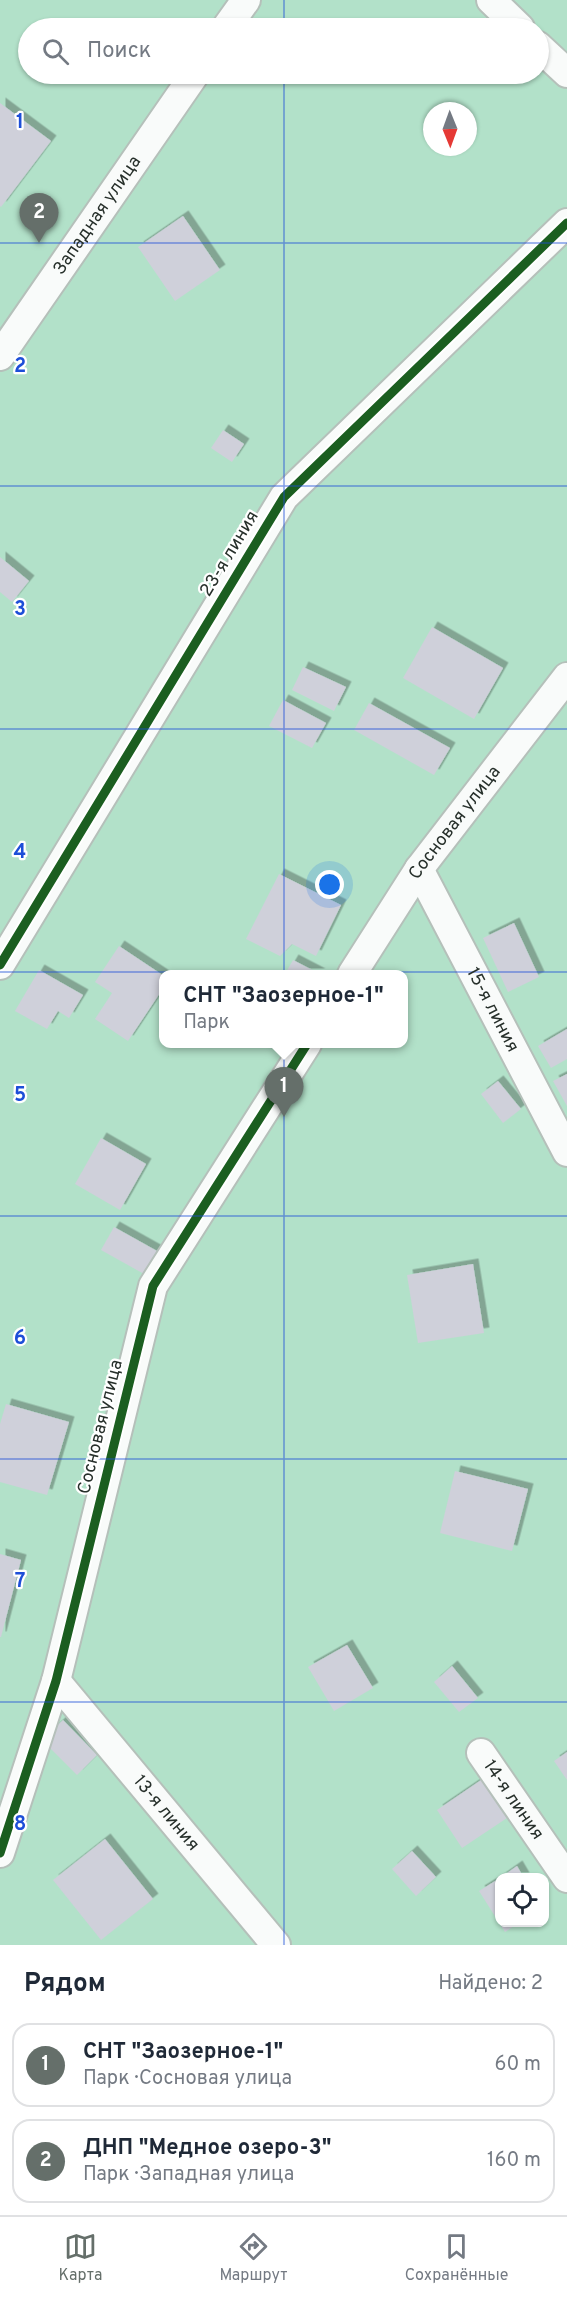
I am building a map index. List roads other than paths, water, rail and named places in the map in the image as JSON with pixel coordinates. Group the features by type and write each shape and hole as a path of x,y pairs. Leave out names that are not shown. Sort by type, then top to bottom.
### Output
{"street":[{"path":"233,18 246,0"},
{"path":"491,0 510,18"},
{"path":"549,56 567,73"},
{"name":"Западная улица","path":"0,356 188,84"},
{"name":"23-я линия","path":"0,965 284,497 567,222"},
{"name":"Сосновая улица","path":"355,970 419,869 567,677"},
{"name":"15-я линия","path":"419,869 567,1152"},
{"name":"Сосновая улица","path":"0,1853 56,1681 153,1286 305,1048"},
{"name":"13-я линия","path":"56,1681 276,1945"},
{"name":"14-я линия","path":"481,1753 567,1878"}],"place":[{"name":"ДНП \"Медное озеро-3\"","path":"39,243"},
{"name":"СНТ \"Заозерное-1\"","path":"284,1117"}]}
